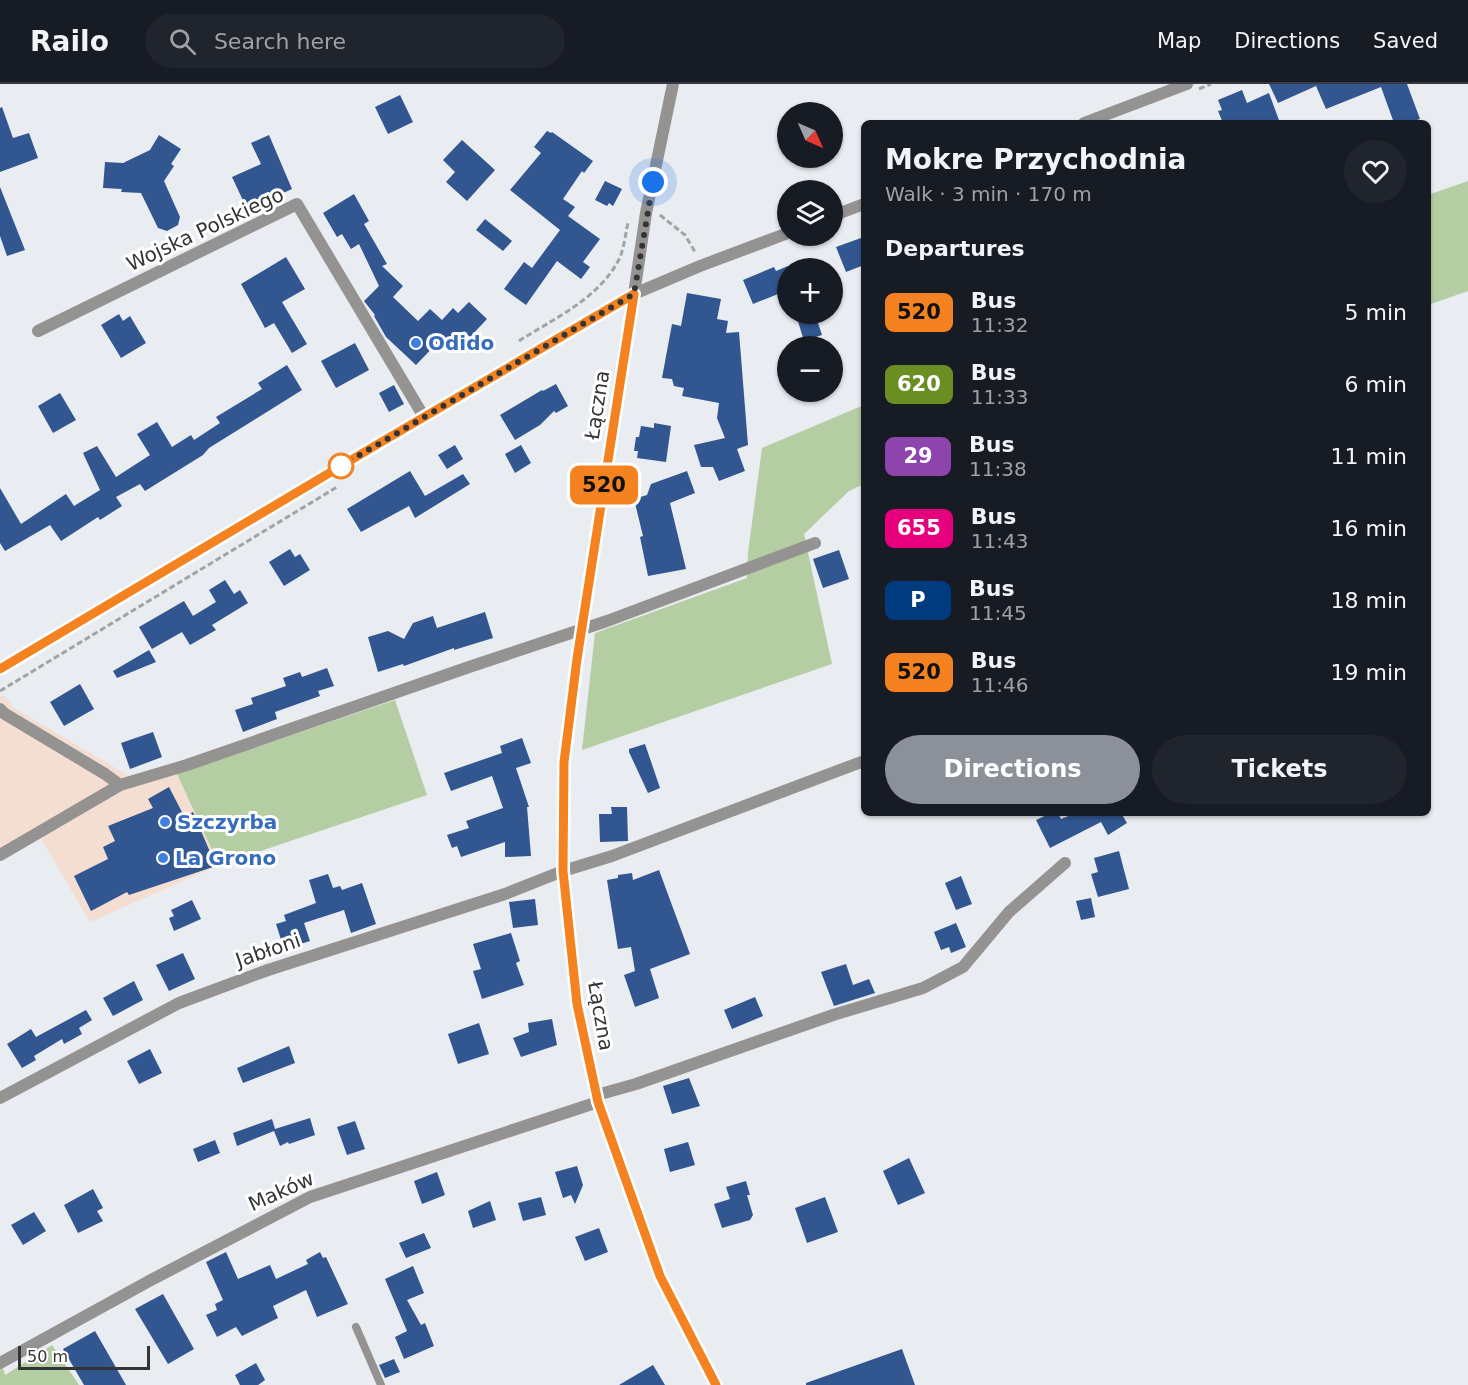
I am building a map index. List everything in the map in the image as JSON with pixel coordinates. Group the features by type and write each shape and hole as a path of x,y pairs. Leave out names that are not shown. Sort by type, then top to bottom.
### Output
{"street":[{"name":"Łączna","path":"673,84 646,213 582,629 564,762 563,871 577,1004 597,1099 660,1276 716,1385"},
{"path":"1092,120 1187,84"},
{"name":"Wojska Polskiego","path":"38,331 297,204 424,417"},
{"path":"843,212 861,205"},
{"path":"0,669 634,294 777,237"},
{"path":"0,855 120,785 187,765 582,629 815,543"},
{"path":"0,709 120,785"},
{"name":"Jabłoni","path":"0,1098 179,1003 268,970 505,894 861,762"},
{"name":"Maków","path":"0,1364 151,1280 310,1197 833,1016 923,988 963,967 1009,912 1065,863"}],"lane":[{"path":"356,1327 381,1385"}],"path":[{"path":"660,215 685,235 695,252"},
{"path":"519,341 582,301 601,286 619,261 628,221"},
{"path":"0,691 337,488"}],"shaded area":[{"path":"3,695 14,708 127,775 133,787 177,774 219,865 90,922 35,828 0,849 0,697"}],"green space":[{"path":"1468,181 1468,291 1431,304 1431,194"},
{"path":"861,406 861,485 849,491 804,534 832,664 582,750 595,633 747,578 748,553 762,448"},
{"path":"395,700 427,795 219,865 177,774"},
{"path":"52,1345 79,1385 0,1385 0,1358 5,1375"}],"building":[{"path":"1269,84 1407,84 1420,119 1393,120 1381,87 1326,109 1316,86 1278,103"},
{"path":"1242,90 1247,103 1269,93 1279,120 1222,120 1218,111 1222,110 1218,100"},
{"path":"400,95 413,122 388,134 375,107"},
{"path":"2,107 13,138 29,133 38,158 0,172 0,108"},
{"path":"547,131 552,132 593,161 584,173 582,171 563,199 575,207 568,216 600,239 583,262 590,267 581,279 557,261 526,305 504,289 524,262 532,268 560,230 510,190 541,153 534,147"},
{"path":"159,135 181,149 164,181 180,217 178,225 167,231 158,228 141,193 103,188 105,162 123,163 150,150"},
{"path":"269,135 292,189 247,209 232,177 261,164 251,143"},
{"path":"462,140 495,170 467,201 446,182 455,172 443,160"},
{"path":"605,181 622,189 613,206 609,203 607,206 595,200"},
{"path":"0,187 25,250 7,256 0,236"},
{"path":"354,194 369,221 364,224 387,264 382,266 403,286 393,297 418,321 430,309 442,320 453,308 458,313 469,302 487,319 470,337 464,331 448,349 439,341 416,365 386,337 375,315 364,301 379,286 359,244 351,249 342,234 337,237 323,213"},
{"path":"485,219 512,241 503,251 476,230"},
{"path":"861,238 861,266 846,272 843,258 840,258 836,247"},
{"path":"286,257 305,289 282,302 307,344 292,353 274,323 265,328 241,284"},
{"path":"774,267 777,294 753,304 743,280"},
{"path":"687,293 721,299 717,319 728,321 726,333 739,332 748,445 737,449 745,471 719,481 713,467 701,467 694,445 725,438 717,418 719,403 682,396 684,388 674,386 672,379 662,378 672,324 681,326"},
{"path":"119,314 123,321 130,316 146,343 121,358 101,325"},
{"path":"799,324 818,324 822,335 802,336"},
{"path":"355,343 369,370 336,388 321,361"},
{"path":"287,365 302,390 145,491 140,484 116,497 122,506 100,520 98,517 61,541 50,525 5,551 0,543 0,488 21,524 66,494 74,506 100,490 83,453 97,446 116,477 150,455 137,434 157,422 172,447 191,435 194,440 220,423 216,417 262,389 258,383"},
{"path":"556,384 568,406 556,413 554,411 540,425 515,440 500,415"},
{"path":"394,385 404,404 389,412 379,393"},
{"path":"60,393 76,420 53,433 38,406"},
{"path":"654,423 671,426 666,462 637,458 638,451 634,451 636,437 639,437 641,426 654,428"},
{"path":"455,445 463,459 447,469 438,455"},
{"path":"521,445 531,463 515,473 505,454"},
{"path":"410,471 425,496 463,474 470,484 415,518 409,506 361,532 347,509"},
{"path":"687,471 695,493 670,503 686,569 648,576 640,537 643,536 634,499 647,495 651,484"},
{"path":"290,549 295,557 300,554 310,570 284,586 269,562"},
{"path":"839,550 849,579 823,588 813,559"},
{"path":"225,580 234,594 240,590 248,603 212,625 216,630 190,645 182,632 152,649 139,627 184,601 193,616 216,602 209,590"},
{"path":"485,612 493,638 378,672 368,637 388,631 404,639 413,623 433,616 437,628"},
{"path":"149,650 156,662 117,678 113,671"},
{"path":"327,668 334,686 318,691 320,696 275,712 277,719 243,732 235,710 253,704 251,698 286,686 283,678 300,672 302,677"},
{"path":"80,684 94,709 64,726 50,702"},
{"path":"153,732 162,757 130,769 121,743"},
{"path":"522,738 531,763 516,768 529,807 527,807 531,856 505,857 505,842 461,857 457,846 452,848 447,835 469,828 466,821 503,808 492,776 451,791 444,773 502,753 500,746"},
{"path":"645,744 660,788 648,793 629,752 629,749"},
{"path":"169,787 184,816 193,812 216,866 129,895 127,892 91,911 74,876 108,859 103,847 115,841 108,826 153,808 148,799"},
{"path":"611,807 627,807 628,841 600,842 599,814 612,814"},
{"path":"1045,816 1060,816 1061,819 1068,816 1123,816 1127,823 1108,835 1101,822 1050,848 1036,820"},
{"path":"1119,851 1129,889 1098,897 1091,874 1098,872 1094,858"},
{"path":"659,870 690,954 650,969 659,998 635,1007 624,975 635,971 631,947 618,949 607,880 618,878 618,875 632,873 633,880"},
{"path":"328,874 333,888 340,886 342,890 362,883 376,924 351,933 344,910 304,923 310,941 284,949 276,924 286,921 284,915 316,903 309,880"},
{"path":"961,876 972,904 956,910 945,883"},
{"path":"1091,898 1095,917 1081,920 1076,901"},
{"path":"535,899 538,925 513,928 509,902"},
{"path":"192,900 201,919 174,931 169,918 174,916 171,910"},
{"path":"956,923 966,947 951,953 949,947 941,950 934,932"},
{"path":"511,933 520,961 516,963 524,985 482,999 473,971 481,969 473,944"},
{"path":"183,953 195,979 169,991 156,965"},
{"path":"846,964 853,985 869,979 875,993 834,1006 821,972"},
{"path":"134,981 143,1000 113,1016 103,998"},
{"path":"755,997 763,1016 732,1029 724,1010"},
{"path":"86,1010 92,1020 79,1028 82,1034 64,1044 62,1039 34,1056 36,1060 22,1068 7,1044 31,1029 36,1037"},
{"path":"552,1019 557,1045 521,1057 513,1038 529,1032 528,1023"},
{"path":"479,1023 489,1054 458,1064 448,1034"},
{"path":"289,1046 295,1063 243,1083 237,1068"},
{"path":"150,1049 162,1073 139,1084 127,1061"},
{"path":"689,1078 700,1106 672,1114 663,1086"},
{"path":"310,1118 315,1135 280,1146 274,1131 237,1146 233,1133 272,1119 275,1129"},
{"path":"355,1121 365,1149 347,1155 337,1127"},
{"path":"215,1140 220,1153 198,1162 193,1149"},
{"path":"688,1142 695,1165 670,1172 664,1149"},
{"path":"909,1158 925,1193 898,1205 883,1171"},
{"path":"577,1166 583,1185 575,1204 571,1195 563,1198 555,1172"},
{"path":"437,1172 445,1195 422,1204 414,1181"},
{"path":"746,1181 750,1195 747,1195 753,1215 750,1220 722,1228 714,1204 730,1199 726,1187"},
{"path":"93,1189 103,1208 97,1211 103,1221 78,1233 64,1205"},
{"path":"541,1197 546,1215 523,1221 518,1203"},
{"path":"825,1197 838,1232 807,1243 795,1208"},
{"path":"490,1201 496,1220 473,1228 468,1211"},
{"path":"34,1212 46,1231 23,1245 11,1225"},
{"path":"599,1228 608,1252 585,1261 575,1237"},
{"path":"424,1233 431,1248 406,1258 399,1243"},
{"path":"226,1252 238,1279 270,1265 276,1279 308,1264 306,1260 320,1252 323,1258 326,1257 348,1304 317,1317 306,1290 273,1306 278,1318 242,1336 236,1327 217,1337 206,1315 217,1310 215,1304 223,1300 206,1262"},
{"path":"413,1266 424,1293 407,1300 421,1325 425,1323 434,1346 404,1359 395,1337 407,1331 385,1279"},
{"path":"163,1294 194,1349 168,1364 135,1309"},
{"path":"95,1331 126,1385 84,1385 63,1349"},
{"path":"902,1349 915,1385 806,1385 806,1383"},
{"path":"394,1359 400,1372 385,1378 379,1365"},
{"path":"256,1363 265,1380 258,1385 240,1385 235,1375"},
{"path":"653,1365 665,1385 619,1385"}],"bus line":[{"name":"520","path":"0,669 634,294 577,659 564,762 563,871 577,1004 598,1102 660,1276 716,1385"}],"place":[{"name":"Odido","path":"416,343"},
{"name":"Szczyrba","path":"165,822"},
{"name":"La Grono","path":"163,858"}],"route":[{"path":"341,466 634,294 653,182"}]}
